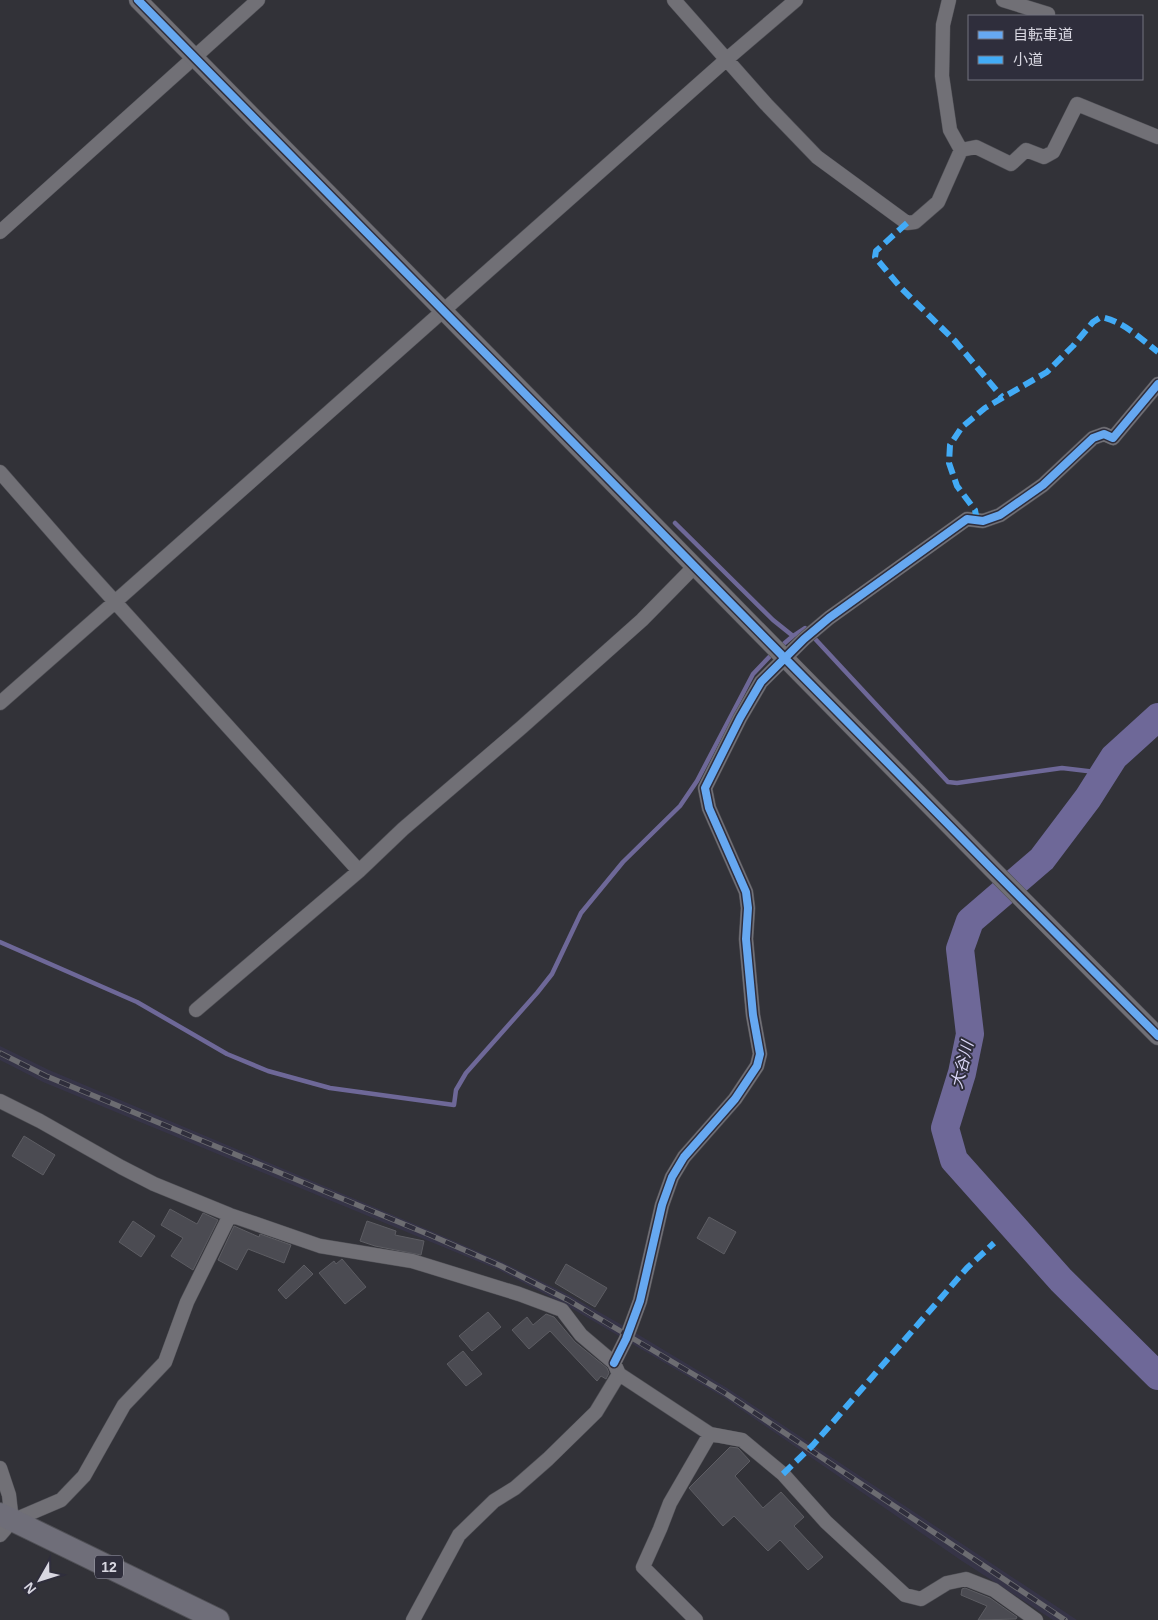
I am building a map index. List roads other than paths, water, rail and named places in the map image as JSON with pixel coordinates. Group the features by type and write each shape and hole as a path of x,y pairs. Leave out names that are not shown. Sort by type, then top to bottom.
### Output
{"main road":[{"name":"12","path":"4,1523 218,1620"}],"street":[{"path":"138,0 1158,1036"},
{"path":"0,232 258,0"},
{"path":"674,0 766,104 817,157 907,223 915,222 938,202 961,150"},
{"path":"0,703 796,0"},
{"path":"948,0 943,25 942,76 950,130 961,150"},
{"path":"1003,0 1048,14"},
{"path":"961,150 976,147 1011,164 1026,150 1044,157 1052,152 1076,104 1158,137"},
{"path":"413,1620 459,1535 494,1501 515,1488 548,1459 596,1412 616,1369 640,1301 662,1205 672,1177 684,1157 736,1099 757,1066 760,1054 746,939 748,908 746,892 709,808 705,788 740,718 779,652 804,640 820,626 967,520 983,522 1000,515 1043,485 1093,438 1104,434 1113,438 1158,384"},
{"path":"0,472 77,560 359,870"},
{"path":"196,1010 522,727 642,620 695,566"},
{"path":"0,1101 154,1184 230,1215 320,1246 412,1262 519,1294 562,1310 582,1335 616,1369 710,1434 742,1440 776,1468 826,1522 905,1596 921,1599 947,1583 966,1579 994,1590 1036,1620"},
{"path":"4,1523 61,1500 84,1476 124,1405 165,1362 187,1302 230,1215"},
{"path":"696,1620 643,1566 670,1503 710,1434"},
{"path":"0,1468 9,1495 4,1523"}],"waterway":[{"path":"675,523 773,620 793,636 805,628 948,782 957,783 1062,768 1104,773"},
{"path":"780,647 793,636"},
{"path":"0,942 137,1002 227,1054 268,1071 330,1088 454,1105 456,1090 466,1073 552,974 581,913 623,862 680,806 697,781 753,674 774,652"},
{"name":"大谷川","path":"1158,717 1114,757 1088,798 1042,859 970,921 960,949 970,1034 962,1073 945,1128 954,1160 1061,1280 1158,1376"}],"railway":[{"path":"0,1053 46,1076 430,1235 501,1266 568,1300 725,1393 1065,1620"}]}
